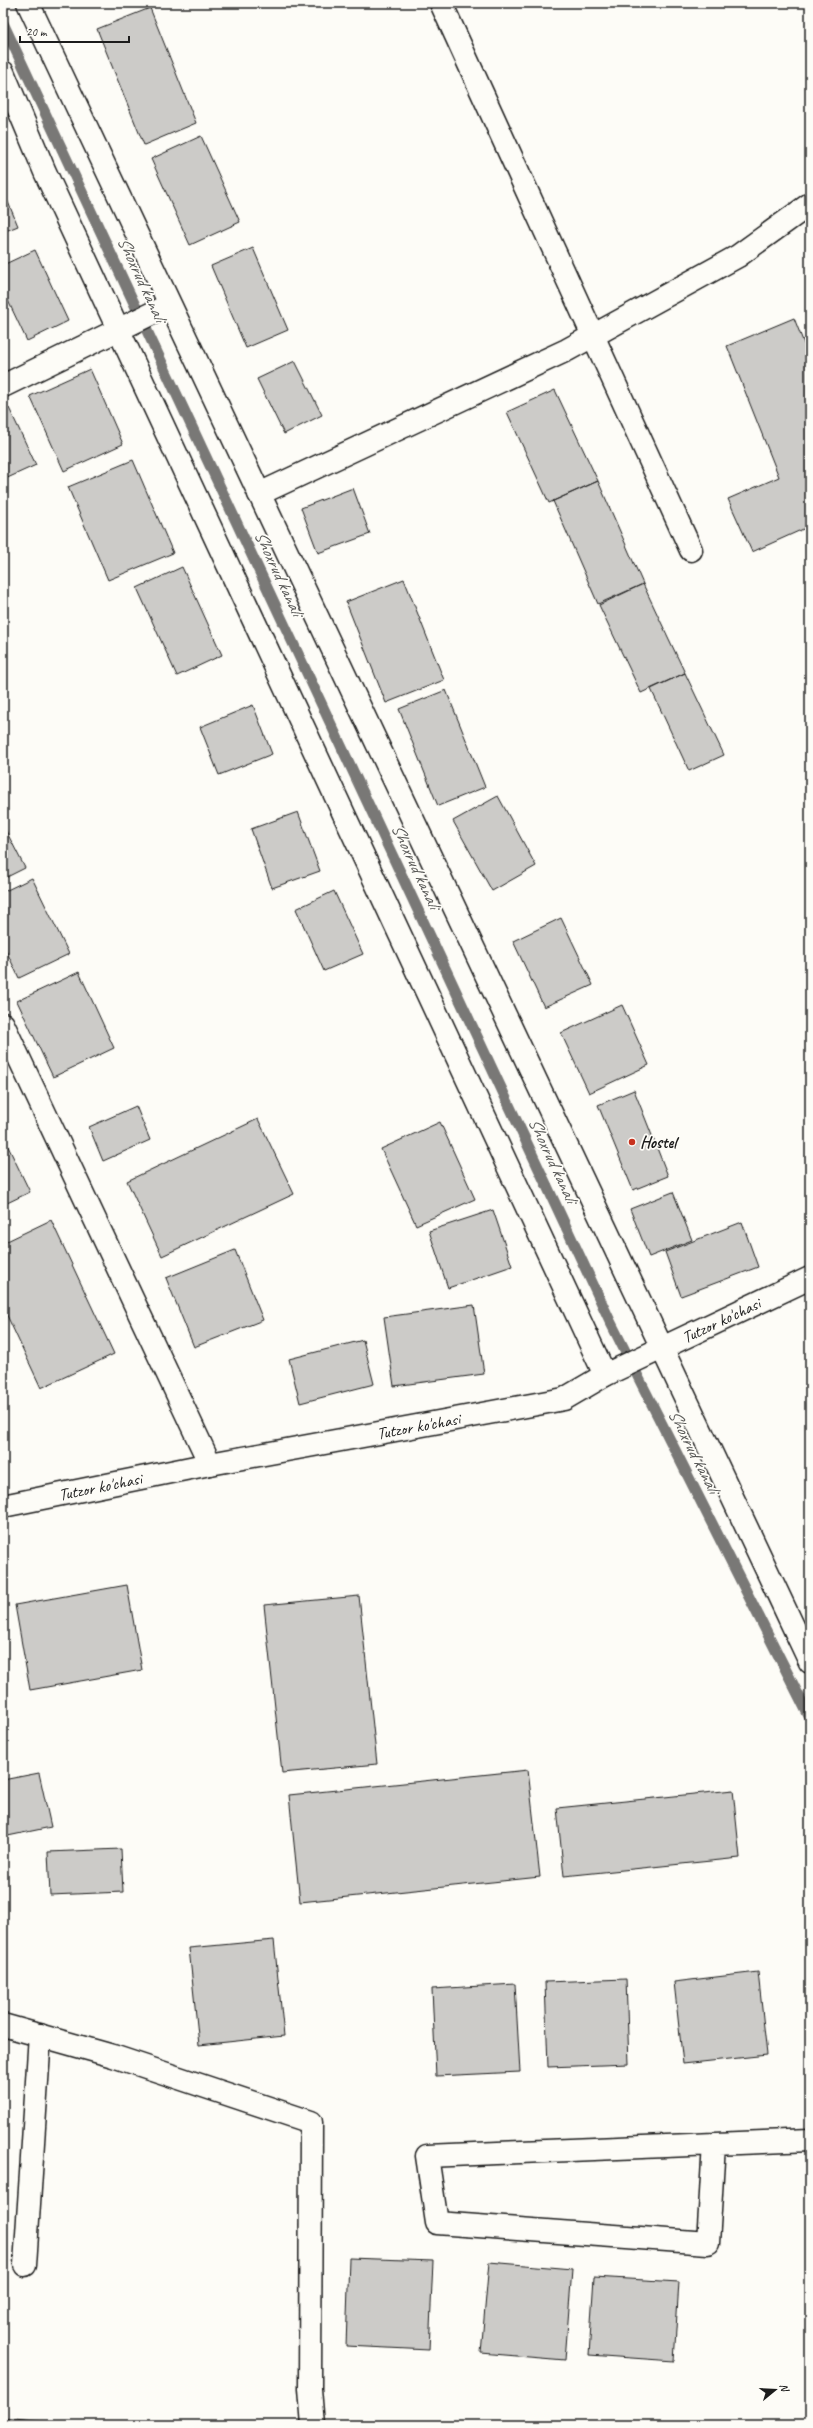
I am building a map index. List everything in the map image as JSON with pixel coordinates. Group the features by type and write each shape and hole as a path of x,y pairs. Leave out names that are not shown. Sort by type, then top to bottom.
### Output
{"street":[{"path":"28,3 169,305 810,1662"},
{"path":"441,3 691,550"},
{"path":"3,72 45,172 118,330 606,1375"},
{"path":"259,494 567,350 738,256 810,204"},
{"path":"3,386 169,305"},
{"path":"3,1024 210,1464"},
{"name":"Tutzor ko'chasi","path":"3,1506 210,1464 564,1399 606,1375 662,1347 810,1278"},
{"path":"3,2025 113,2056 311,2122 310,2388 314,2425"},
{"path":"25,2265 40,2035"},
{"path":"714,2144 708,2243 437,2223 427,2156 714,2144 810,2140"}],"building":[{"path":"150,8 196,123 144,145 97,29"},
{"path":"201,136 240,222 190,245 151,159"},
{"path":"3,190 18,226 3,232"},
{"path":"253,248 288,330 246,348 211,266"},
{"path":"35,250 68,321 27,341 3,290 3,265"},
{"path":"794,318 810,359 810,526 752,552 728,499 779,477 727,346"},
{"path":"295,361 322,415 284,434 257,379"},
{"path":"90,369 123,444 64,471 30,396"},
{"path":"555,390 598,481 549,503 507,412"},
{"path":"9,408 36,465 3,480 3,411"},
{"path":"133,460 173,553 108,580 68,487"},
{"path":"598,481 643,584 598,604 553,501"},
{"path":"353,488 370,534 318,553 301,508"},
{"path":"182,567 222,655 177,676 137,588"},
{"path":"404,579 444,680 386,703 346,602"},
{"path":"643,584 685,673 641,693 599,605"},
{"path":"685,673 724,755 689,771 651,689"},
{"path":"446,690 485,787 438,806 399,709"},
{"path":"253,705 272,754 219,775 200,727"},
{"path":"498,796 536,866 492,891 453,821"},
{"path":"298,812 320,871 272,888 251,829"},
{"path":"3,825 25,868 3,879"},
{"path":"32,878 69,954 19,978 3,944 3,892"},
{"path":"334,891 363,954 324,971 296,909"},
{"path":"561,918 593,985 544,1007 513,941"},
{"path":"79,972 114,1048 53,1077 17,1001"},
{"path":"622,1005 649,1065 589,1093 561,1033"},
{"path":"634,1090 668,1176 633,1190 598,1105"},
{"path":"136,1106 150,1140 103,1161 89,1127"},
{"path":"258,1119 294,1194 162,1256 127,1181"},
{"path":"440,1122 475,1199 416,1225 381,1149"},
{"path":"3,1136 30,1192 3,1205"},
{"path":"673,1192 692,1240 649,1257 630,1209"},
{"path":"493,1210 512,1266 448,1288 429,1231"},
{"path":"51,1220 114,1354 41,1388 3,1307 3,1243"},
{"path":"742,1222 758,1267 681,1296 665,1252"},
{"path":"235,1250 263,1320 194,1347 166,1278"},
{"path":"474,1305 484,1374 394,1386 384,1317"},
{"path":"363,1340 374,1384 300,1403 289,1359"},
{"path":"127,1585 142,1670 30,1690 15,1605"},
{"path":"359,1596 377,1764 282,1773 264,1605"},
{"path":"528,1770 540,1877 300,1902 289,1795"},
{"path":"39,1773 51,1827 3,1837 3,1780"},
{"path":"733,1790 740,1858 564,1876 557,1808"},
{"path":"121,1849 123,1892 50,1895 48,1852"},
{"path":"274,1940 284,2036 199,2045 189,1948"},
{"path":"758,1972 767,2055 683,2064 674,1982"},
{"path":"626,1979 629,2064 548,2067 545,1982"},
{"path":"515,1984 520,2072 436,2076 432,1989"},
{"path":"349,2258 433,2261 429,2350 346,2346"},
{"path":"489,2262 572,2269 565,2360 481,2353"},
{"path":"594,2277 679,2282 674,2361 589,2355"},
{"path":"3,2418 57,2423 57,2425 3,2425"}],"waterway":[{"name":"Shoxrud kanali","path":"3,23 611,1323 810,1718"}],"place":[{"name":"Hostel","path":"632,1142"}]}
